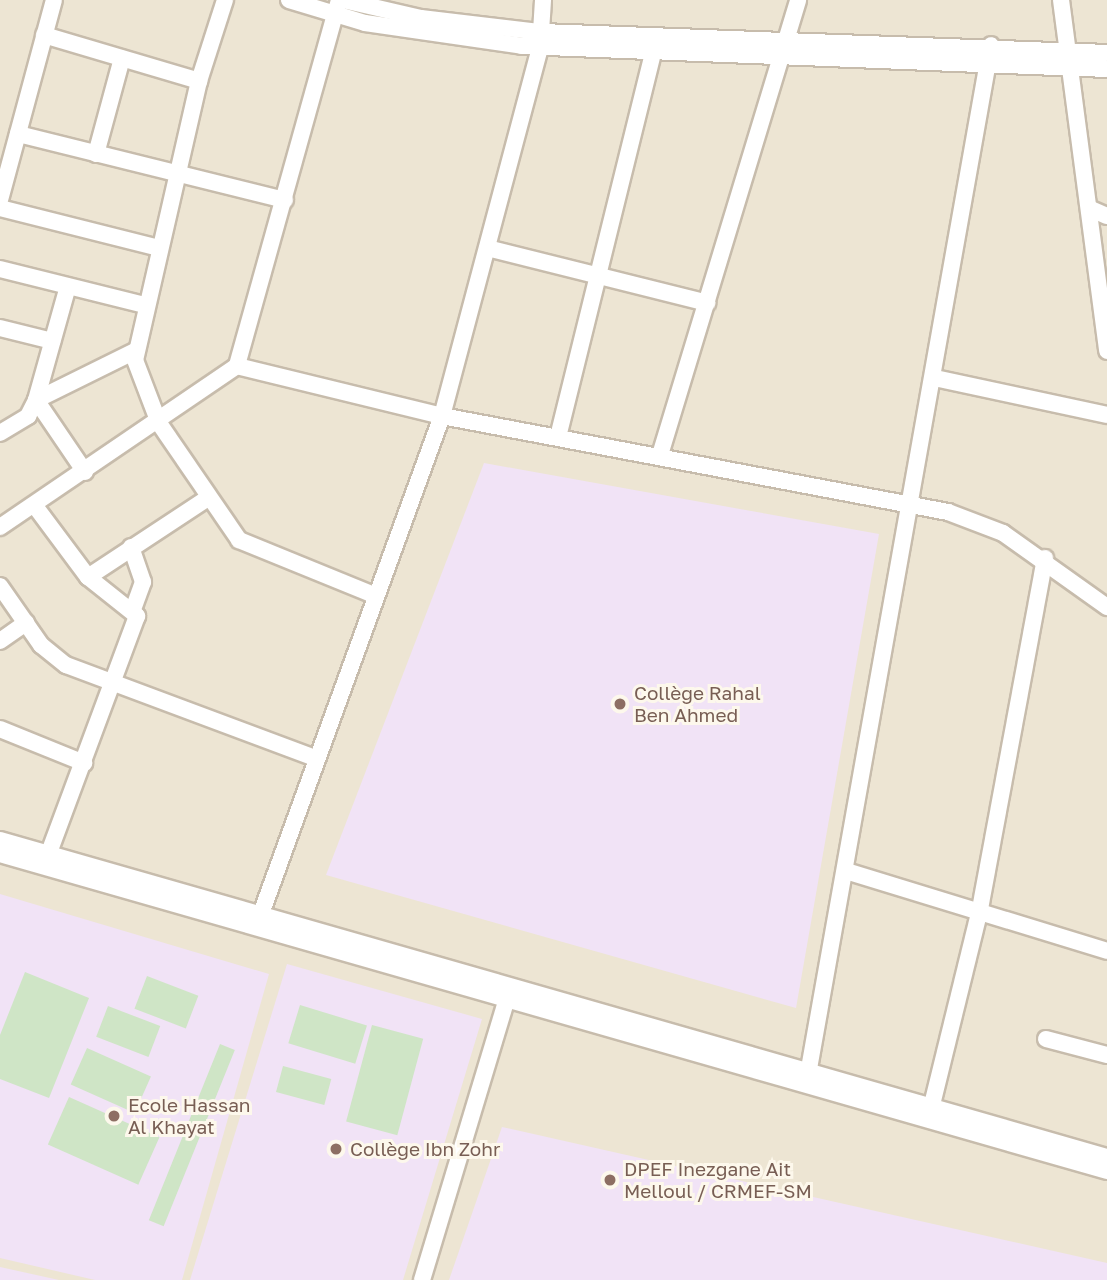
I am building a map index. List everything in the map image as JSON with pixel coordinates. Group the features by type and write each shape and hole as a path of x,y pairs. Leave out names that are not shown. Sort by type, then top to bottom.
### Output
{"street":[{"path":"0,200 6,155 18,134 54,0"},
{"path":"225,0 199,81 135,351 159,423 231,532 251,548 376,596"},
{"path":"289,0 339,5 540,40 653,52 1107,69"},
{"path":"258,921 442,416 491,249 540,40 543,0"},
{"path":"660,455 798,0"},
{"path":"1061,0 1091,209 1107,351"},
{"path":"0,527 159,423 237,366 339,5"},
{"path":"44,35 199,81"},
{"path":"540,40 657,35 1069,47 1107,53"},
{"path":"558,437 657,35"},
{"path":"808,1079 935,378 991,45"},
{"path":"96,154 122,58"},
{"path":"18,134 285,200"},
{"path":"0,208 159,248"},
{"path":"1091,209 1107,216"},
{"path":"491,249 707,303"},
{"path":"0,269 144,306"},
{"path":"0,433 28,416 36,400 68,286"},
{"path":"0,328 52,341"},
{"path":"36,400 135,351"},
{"path":"237,366 442,416 660,455 912,505 1003,533 1045,558 1107,607"},
{"path":"935,378 1107,415"},
{"path":"36,400 85,472"},
{"path":"88,577 208,498"},
{"path":"35,506 88,577 134,607"},
{"path":"46,860 137,624 134,607 143,582 131,547"},
{"path":"930,1114 980,909 1045,558"},
{"path":"0,586 26,623 56,658 115,684 317,760"},
{"path":"0,641 26,623"},
{"path":"0,729 84,763"},
{"path":"0,840 46,860 1020,1139 1107,1170"},
{"path":"0,854 46,860"},
{"path":"846,871 980,909 1107,951"},
{"path":"258,921 507,998 808,1079"},
{"path":"422,1280 507,998"},
{"path":"1046,1039 1107,1055"},
{"path":"1057,1150 1107,1157"}],"shaded area":[{"path":"0,0 1107,0 1107,1280 0,1280"},
{"name":"Collège Rahal Ben Ahmed","path":"484,463 879,534 796,1008 326,875"},
{"name":"Ecole Hassan Al Khayat","path":"0,894 269,974 182,1280 95,1280 0,1258"},
{"name":"Collège Ibn Zohr","path":"287,964 482,1019 403,1280 190,1280"},
{"name":"DPEF Inezgane Ait Melloul / CRMEF-SM","path":"502,1127 1107,1263 1107,1280 449,1280"},
{"path":"0,1267 59,1280 0,1280"}],"green space":[{"path":"25,972 89,998 49,1098 0,1079 0,1035"},
{"path":"147,976 198,996 186,1028 134,1009"},
{"path":"300,1005 367,1025 355,1064 288,1043"},
{"path":"108,1006 160,1026 148,1057 96,1037"},
{"path":"372,1025 423,1039 397,1135 346,1122"},
{"path":"220,1044 235,1050 164,1226 149,1220"},
{"path":"87,1048 151,1076 135,1113 71,1085"},
{"path":"283,1066 331,1079 324,1105 276,1092"},
{"path":"69,1097 159,1137 138,1185 48,1145"}],"place":[{"name":"Collège Rahal Ben Ahmed","path":"620,704"},
{"name":"Ecole Hassan Al Khayat","path":"114,1116"},
{"name":"Collège Ibn Zohr","path":"336,1149"},
{"name":"DPEF Inezgane Ait Melloul / CRMEF-SM","path":"610,1180"}]}
